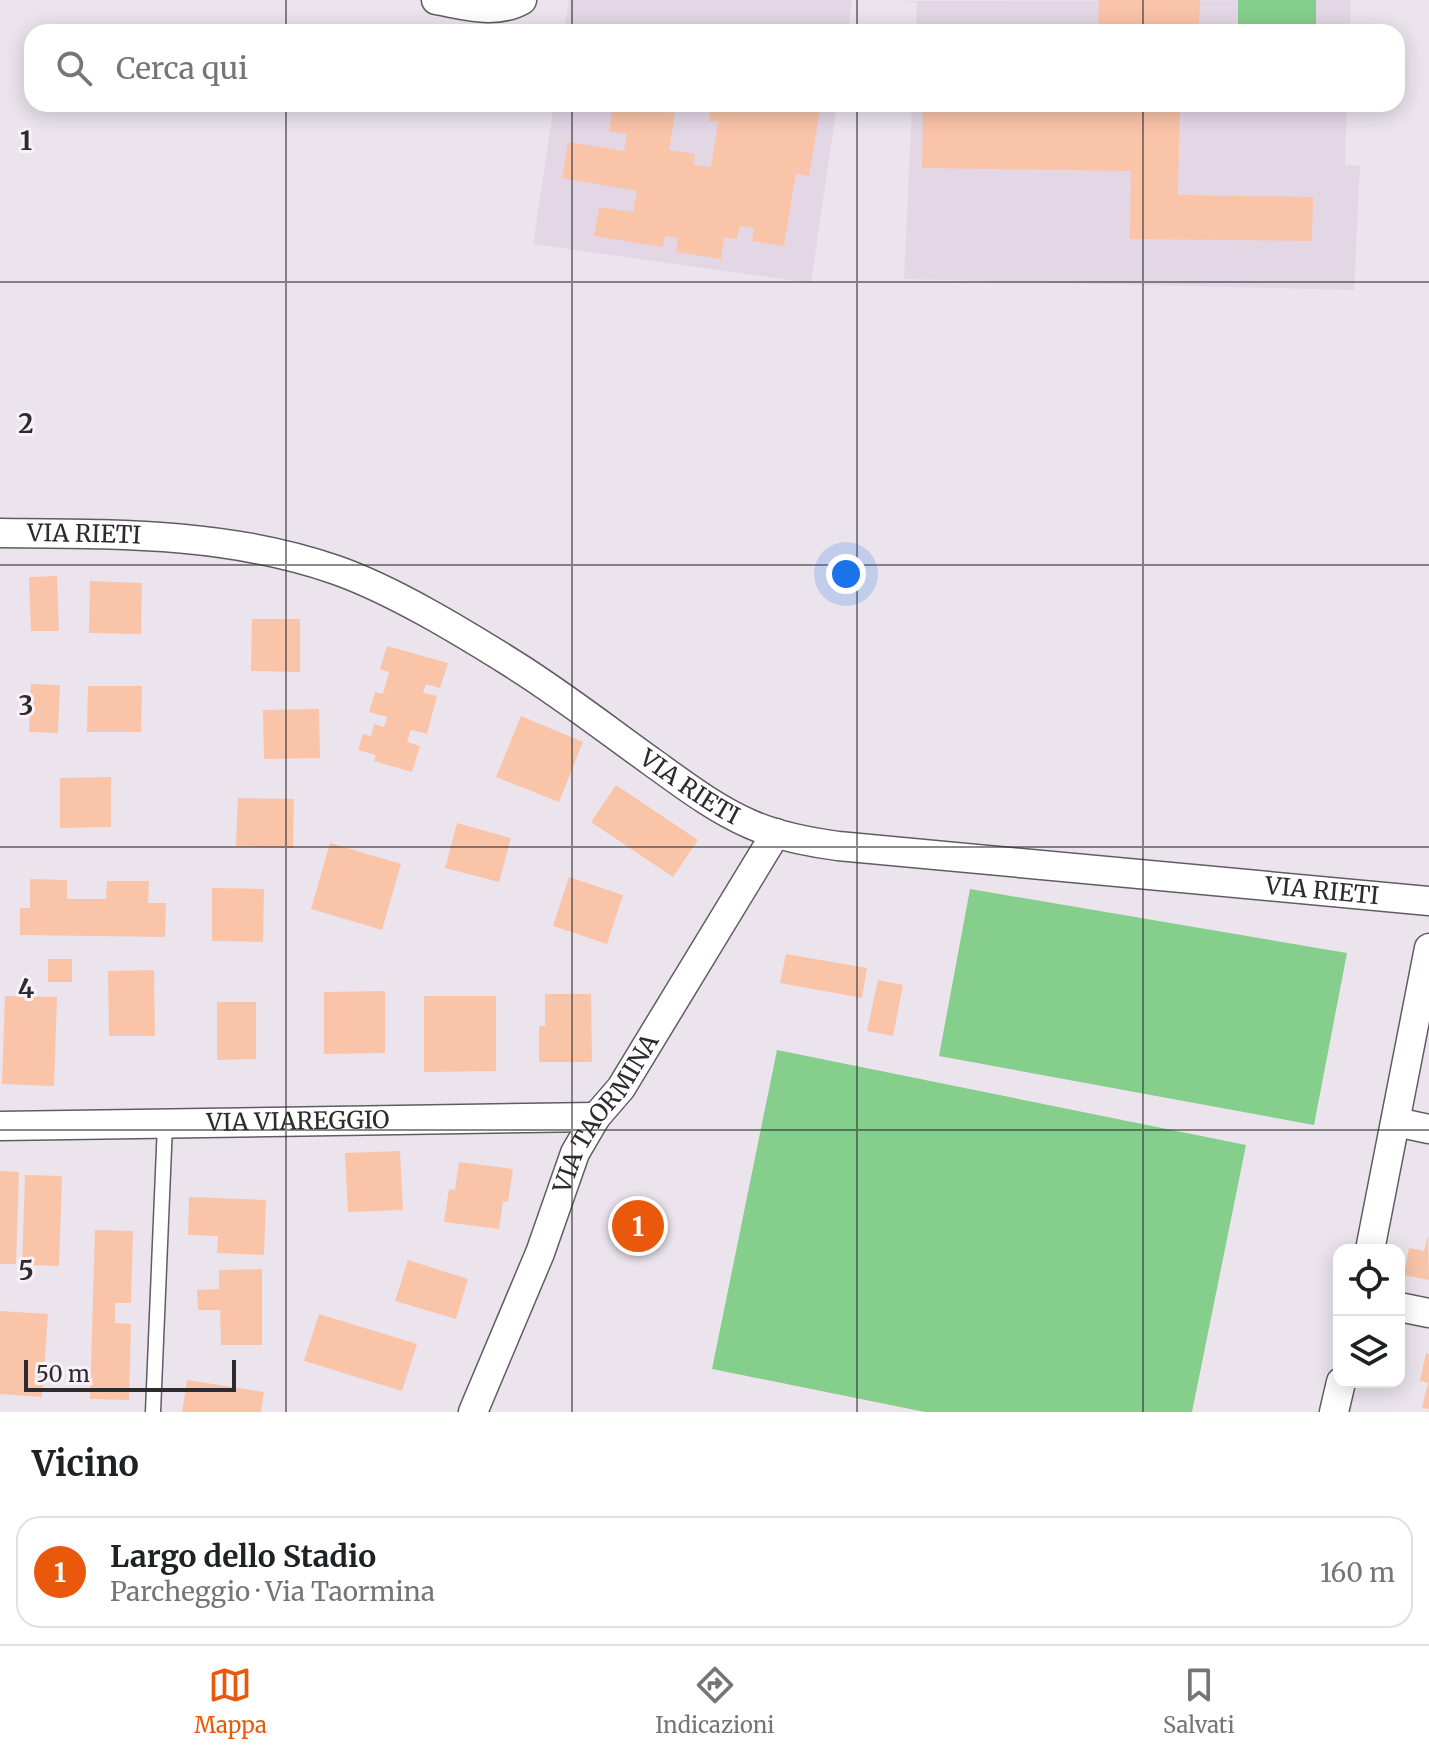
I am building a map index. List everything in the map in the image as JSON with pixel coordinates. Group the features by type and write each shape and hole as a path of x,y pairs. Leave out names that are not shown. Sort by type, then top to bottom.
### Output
{"street":[{"path":"436,0 492,8 513,5 522,0"},
{"name":"VIA RIETI","path":"0,533 190,537 272,551 349,575 483,645 707,801 752,825 776,833 838,846 1429,901"},
{"name":"VIA TAORMINA","path":"473,1412 540,1253 575,1153 596,1117 621,1088 776,833"},
{"path":"1371,1244 1396,1122 1420,1043 1429,948"},
{"name":"VIA VIAREGGIO","path":"0,1126 596,1117"},
{"path":"1396,1122 1429,1129"},
{"path":"1405,1308 1429,1313"},
{"path":"1334,1412 1340,1388"}],"lane":[{"path":"153,1412 165,1124"}],"shaded area":[{"path":"569,0 852,0 849,24 565,24"},
{"path":"1351,0 1350,24 916,24 917,3 904,1"},
{"path":"553,112 836,112 811,283 533,244"},
{"path":"912,112 1347,112 1345,165 1360,166 1354,290 904,279"}],"green space":[{"path":"1238,0 1316,0 1316,24 1238,24"},
{"path":"970,889 1347,953 1314,1125 939,1056"},
{"path":"777,1050 1246,1145 1192,1412 925,1412 712,1369"}],"building":[{"path":"1099,0 1200,0 1199,24 1098,24"},
{"path":"612,112 675,113 669,150 695,154 693,165 711,167 718,122 709,121 710,112 820,112 809,176 796,173 784,246 752,241 754,228 740,226 737,239 724,237 721,259 676,252 678,238 665,236 663,247 594,236 599,207 633,212 637,191 562,178 568,142 624,151 627,134 609,131"},
{"path":"923,112 1180,112 1178,195 1313,197 1312,241 1130,239 1131,171 922,168"},
{"path":"57,576 59,631 31,631 29,577"},
{"path":"90,581 142,583 141,634 89,633"},
{"path":"252,619 300,619 300,672 251,671"},
{"path":"387,646 448,663 440,688 426,684 423,693 437,696 427,734 411,730 407,742 420,746 412,772 374,761 376,755 358,750 363,734 371,736 374,724 384,727 387,717 369,712 375,692 383,694 389,672 380,669"},
{"path":"31,684 60,685 58,733 29,732"},
{"path":"88,686 142,686 141,732 87,732"},
{"path":"319,709 320,758 264,759 263,710"},
{"path":"521,716 583,742 559,802 496,777"},
{"path":"111,777 111,827 60,828 60,778"},
{"path":"616,785 698,840 673,877 591,822"},
{"path":"238,798 294,799 293,848 236,846"},
{"path":"457,823 511,838 499,882 445,868"},
{"path":"330,843 401,864 382,930 311,909"},
{"path":"569,877 623,895 607,944 553,926"},
{"path":"30,879 67,880 67,899 106,899 107,881 149,881 148,903 166,903 165,937 20,935 20,908 30,908"},
{"path":"212,888 264,889 263,942 212,941"},
{"path":"786,954 867,968 862,998 780,983"},
{"path":"48,959 72,959 72,982 48,982"},
{"path":"154,970 155,1036 109,1036 108,971"},
{"path":"878,980 903,985 893,1036 867,1031"},
{"path":"385,991 385,1053 324,1054 324,992"},
{"path":"545,994 591,994 592,1062 539,1062 539,1026 545,1026"},
{"path":"5,996 57,997 54,1086 2,1084"},
{"path":"424,996 496,996 496,1071 424,1072"},
{"path":"217,1002 256,1002 256,1059 217,1060"},
{"path":"400,1151 403,1210 348,1212 345,1153"},
{"path":"459,1162 513,1169 508,1202 503,1201 499,1229 444,1222 449,1189 455,1190"},
{"path":"0,1171 19,1172 16,1264 0,1264"},
{"path":"25,1175 62,1176 59,1266 22,1265"},
{"path":"189,1197 266,1200 264,1255 217,1253 218,1236 188,1235"},
{"path":"95,1230 133,1231 131,1303 115,1303 115,1323 131,1324 129,1400 90,1399"},
{"path":"1428,1236 1429,1280 1405,1275 1409,1248 1424,1251"},
{"path":"408,1260 468,1279 456,1319 395,1301"},
{"path":"262,1269 262,1345 221,1345 220,1310 198,1310 197,1290 219,1289 219,1270"},
{"path":"0,1311 48,1314 42,1397 0,1394"},
{"path":"319,1314 417,1344 402,1391 304,1361"},
{"path":"1426,1353 1429,1354 1429,1383 1420,1381"},
{"path":"187,1380 264,1392 261,1412 182,1412"},
{"path":"1429,1383 1429,1409 1422,1408"}],"place":[{"name":"Largo dello Stadio","path":"638,1226"}]}
